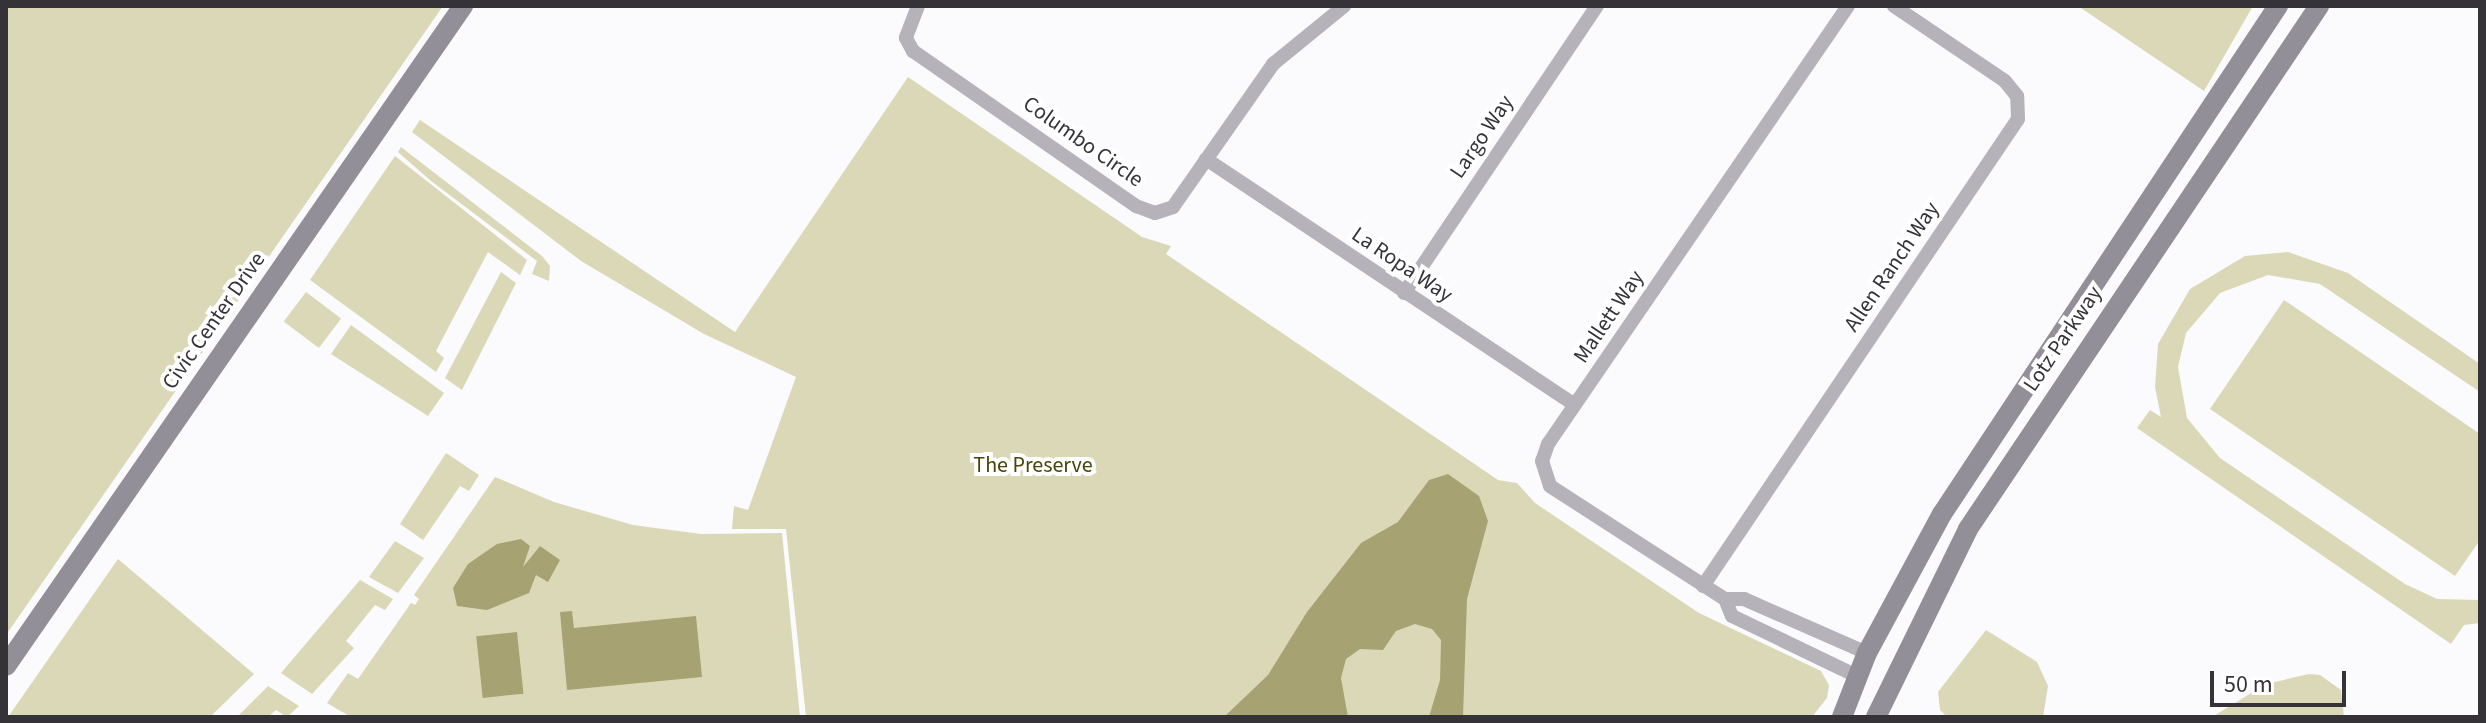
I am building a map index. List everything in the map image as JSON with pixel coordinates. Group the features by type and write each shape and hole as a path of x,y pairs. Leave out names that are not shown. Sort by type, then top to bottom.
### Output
{"street":[{"name":"Civic Center Drive","path":"6,666 463,6"},
{"name":"Columbo Circle","path":"918,6 906,38 913,51 1136,206 1155,213 1173,207 1273,64 1344,6"},
{"name":"Largo Way","path":"1404,293 1597,6"},
{"name":"Mallett Way","path":"1848,6 1548,444 1543,476 1569,499 1725,599 1744,599 1867,653"},
{"name":"Allen Ranch Way","path":"1703,586 2018,119 2017,96 2005,81 1894,6"},
{"name":"Lotz Parkway","path":"1842,717 1867,653 1942,514 2004,415 2278,6"},
{"name":"Lotz Parkway","path":"1876,717 1968,529 2319,6"},
{"name":"La Ropa Way","path":"1206,159 1575,405"},
{"name":"Mallett Way","path":"1725,599 1732,616 1859,677"}],"green space":[{"path":"6,6 443,6 6,635"},
{"path":"2078,6 2253,6 2204,91"},
{"name":"The Preserve","path":"908,77 1142,237 1171,246 1166,254 1498,480 1517,483 1535,503 1699,613 1821,671 1829,685 1827,698 1812,717 806,717 786,529 732,529 734,506 748,510 796,377 704,334 581,261 412,132 420,120 735,332"},
{"path":"401,147 542,256 550,266 549,281 532,274 537,261 431,181 398,152"},
{"path":"395,156 527,260 520,275 488,252 436,351 444,358 436,372 310,280"},
{"path":"2288,252 2348,273 2480,364 2480,392 2320,284 2268,275 2220,293 2186,333 2178,367 2187,418 2220,458 2405,584 2437,599 2480,600 2480,623 2464,625 2451,644 2137,428 2150,410 2161,417 2155,387 2158,344 2190,289 2245,256"},
{"path":"501,272 516,283 462,390 445,378"},
{"path":"306,292 341,318 319,348 284,322"},
{"path":"2284,300 2480,434 2480,540 2455,576 2210,409"},
{"path":"351,325 444,393 428,416 331,354"},
{"path":"446,453 479,475 469,491 460,486 423,540 400,524"},
{"path":"495,477 554,502 633,525 701,534 782,533 800,717 351,717 327,703 348,673 358,679 411,603 415,605 419,599 414,595"},
{"path":"395,541 424,558 398,593 369,577"},
{"path":"118,559 254,674 210,717 8,717"},
{"path":"360,580 393,599 385,610 375,605 346,641 354,648 312,694 281,673"},
{"path":"1986,630 2037,662 2048,686 2043,717 1947,717 1940,710 1938,692"},
{"path":"2309,674 2320,675 2341,690 2344,717 2212,717 2266,684"},
{"path":"268,686 299,706 287,717 276,710 268,717 237,717"}],"shaded area":[{"path":"1448,474 1479,496 1488,521 1467,599 1463,717 1429,717 1440,680 1441,640 1432,629 1415,624 1396,631 1383,650 1360,649 1346,659 1341,678 1348,717 1224,717 1268,675 1307,612 1361,543 1398,522 1429,480"},
{"path":"521,539 530,546 523,567 540,546 560,560 548,582 536,575 529,593 487,610 457,606 453,588 468,564 497,544"},
{"path":"572,611 574,628 696,616 702,677 567,690 560,612"},
{"path":"517,632 523,694 483,698 476,636"}]}
